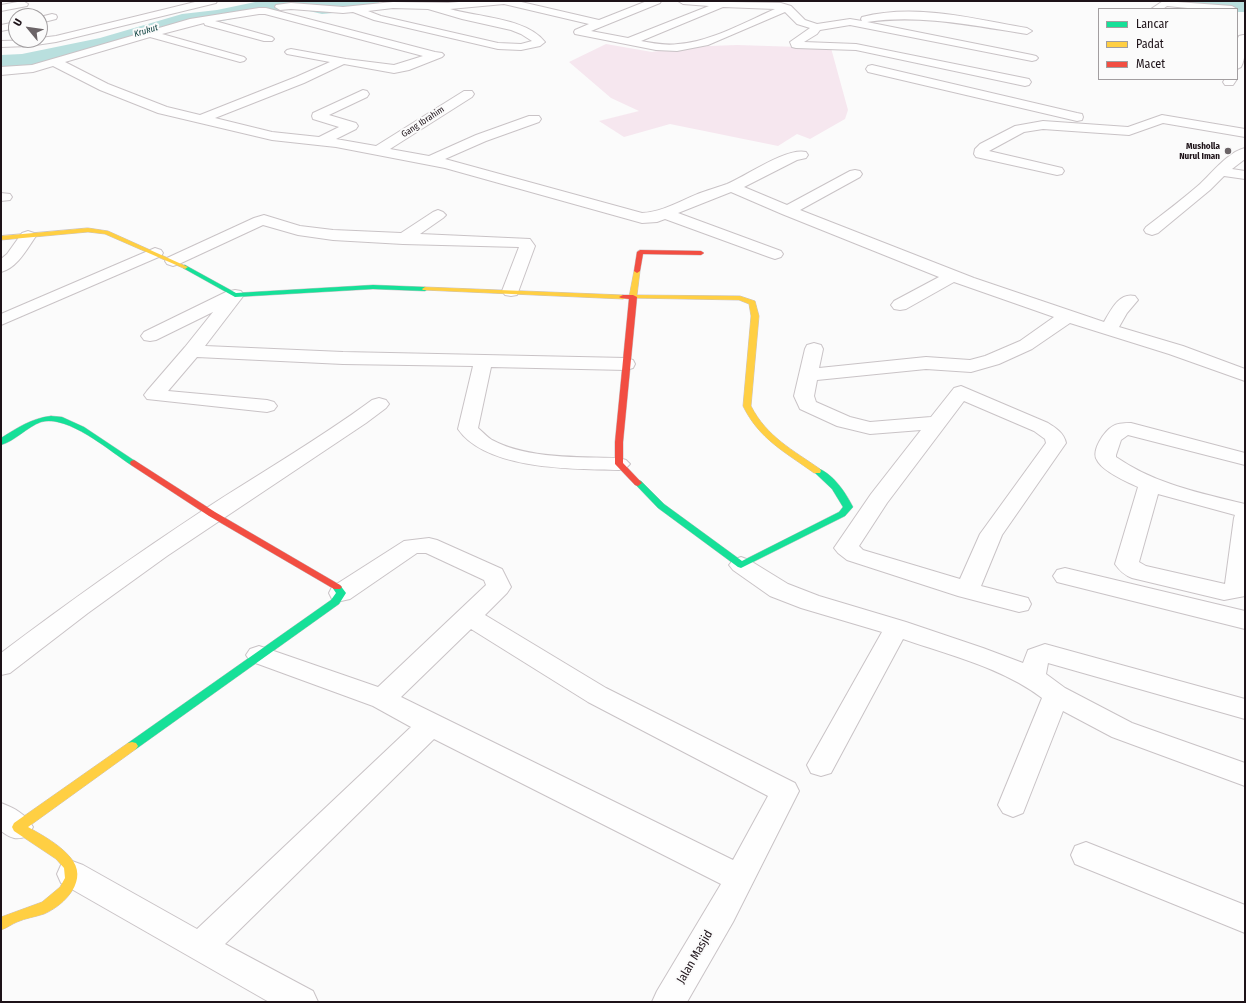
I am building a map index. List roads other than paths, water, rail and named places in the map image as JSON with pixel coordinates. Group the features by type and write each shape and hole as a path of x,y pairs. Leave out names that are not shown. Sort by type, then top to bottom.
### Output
{"street":[{"path":"1,44 29,43 56,39 212,1"},
{"path":"1,71 25,70 190,22 291,6 333,10 354,10 393,5 430,6 481,4 505,1 598,23"},
{"path":"656,1 578,32 662,48 696,45 710,41 787,8"},
{"path":"684,1 723,4 773,5 787,8 801,22 816,27 876,17 904,16 961,21 1027,31"},
{"path":"1157,8 1167,3 1213,8"},
{"path":"1,8 23,4"},
{"path":"628,42 723,4"},
{"path":"354,10 378,18 474,41 514,48 532,45 539,42 528,32 466,17 430,6"},
{"path":"259,11 266,11 435,56"},
{"path":"48,18 52,17"},
{"path":"202,21 268,39"},
{"path":"850,22 1032,58"},
{"path":"816,27 813,32 797,41 795,44 856,47 1025,82"},
{"path":"150,34 240,59"},
{"path":"1238,60 1242,38"},
{"path":"348,62 394,69 405,67 474,41"},
{"path":"202,119 342,61 291,52"},
{"path":"55,62 82,78 159,108 272,136 378,151 447,164 635,217 651,219 708,195 732,187 794,156 801,155"},
{"path":"330,67 397,75"},
{"path":"872,69 1056,111 1129,131"},
{"path":"320,142 351,126 318,116 363,94"},
{"name":"Gang Ibrahim","path":"378,151 468,94"},
{"path":"430,161 481,138 534,119"},
{"path":"1057,171 981,154 982,149 1016,130 1034,125 1129,131 1162,119 1245,133"},
{"path":"1152,230 1245,152"},
{"path":"1222,171 1245,175"},
{"path":"787,211 855,174"},
{"path":"732,187 787,211 953,276 1109,330 1176,350 1245,375"},
{"path":"665,214 775,254"},
{"path":"403,239 438,215"},
{"path":"173,260 264,220 315,234 403,239 524,242 527,246 511,291"},
{"path":"1,238 98,230 173,260 235,295"},
{"path":"1,267 13,257 28,236"},
{"path":"701,253 640,252 633,297 618,442 619,464 661,506 741,565 779,590 810,602 897,628 974,654 1032,678 1056,695 1122,730 1245,775"},
{"path":"1,320 155,253"},
{"path":"900,305 953,276"},
{"path":"150,336 235,295 373,287 511,291 633,297 740,298 752,303 754,316 747,406 752,420 762,432 833,484 847,499 848,507 842,514 741,565"},
{"path":"235,295 192,351 154,395 267,406"},
{"path":"1109,330 1119,311 1130,300"},
{"path":"808,375 926,363 972,366 992,360 1026,345 1068,316"},
{"path":"814,349 804,396 807,405 844,422 857,426 880,429 936,423"},
{"path":"192,351 343,358 626,364"},
{"path":"483,362 468,429 486,444 519,456 570,463 619,464"},
{"path":"972,366 961,392 879,499 846,548 855,555 967,590 1019,604"},
{"path":"961,392 1036,425 1053,435 1056,439 1056,443 991,534 967,590"},
{"path":"1,666 115,580 212,514 322,444 379,404"},
{"path":"1,442 38,421 57,417 80,428 212,514 339,588 341,593"},
{"path":"1245,459 1131,429 1121,430 1112,438 1106,454 1106,459 1116,467 1159,487 1245,511"},
{"path":"1150,483 1127,564 1132,569 1140,572 1224,592 1236,590 1245,518"},
{"path":"1,924 14,917 40,910 53,902 64,892 70,883 72,874 70,866 47,847 10,821 259,655 335,602 341,593 412,546 429,545 494,575 498,587 382,699"},
{"path":"1065,576 1245,620"},
{"name":"Jalan Masjid","path":"469,616 597,695 785,791 722,912 669,1002"},
{"path":"822,765 897,628"},
{"path":"1032,678 1037,657 1045,653 1245,709"},
{"path":"259,655 382,699 431,725 739,878"},
{"path":"1013,804 1056,695"},
{"path":"200,947 431,725"},
{"path":"1086,855 1245,919"},
{"path":"72,874 200,947 301,1002"}],"waterway":[{"name":"Krukut","path":"1,62 22,61 104,44 182,20 217,16 291,1"},
{"name":"Krukut","path":"292,1 322,8 370,1"},
{"name":"Krukut","path":"409,1 423,3 448,1"},
{"name":"Krukut","path":"1181,1 1245,6"}],"place":[{"name":"Musholla Nurul Iman","path":"1228,151"}]}
